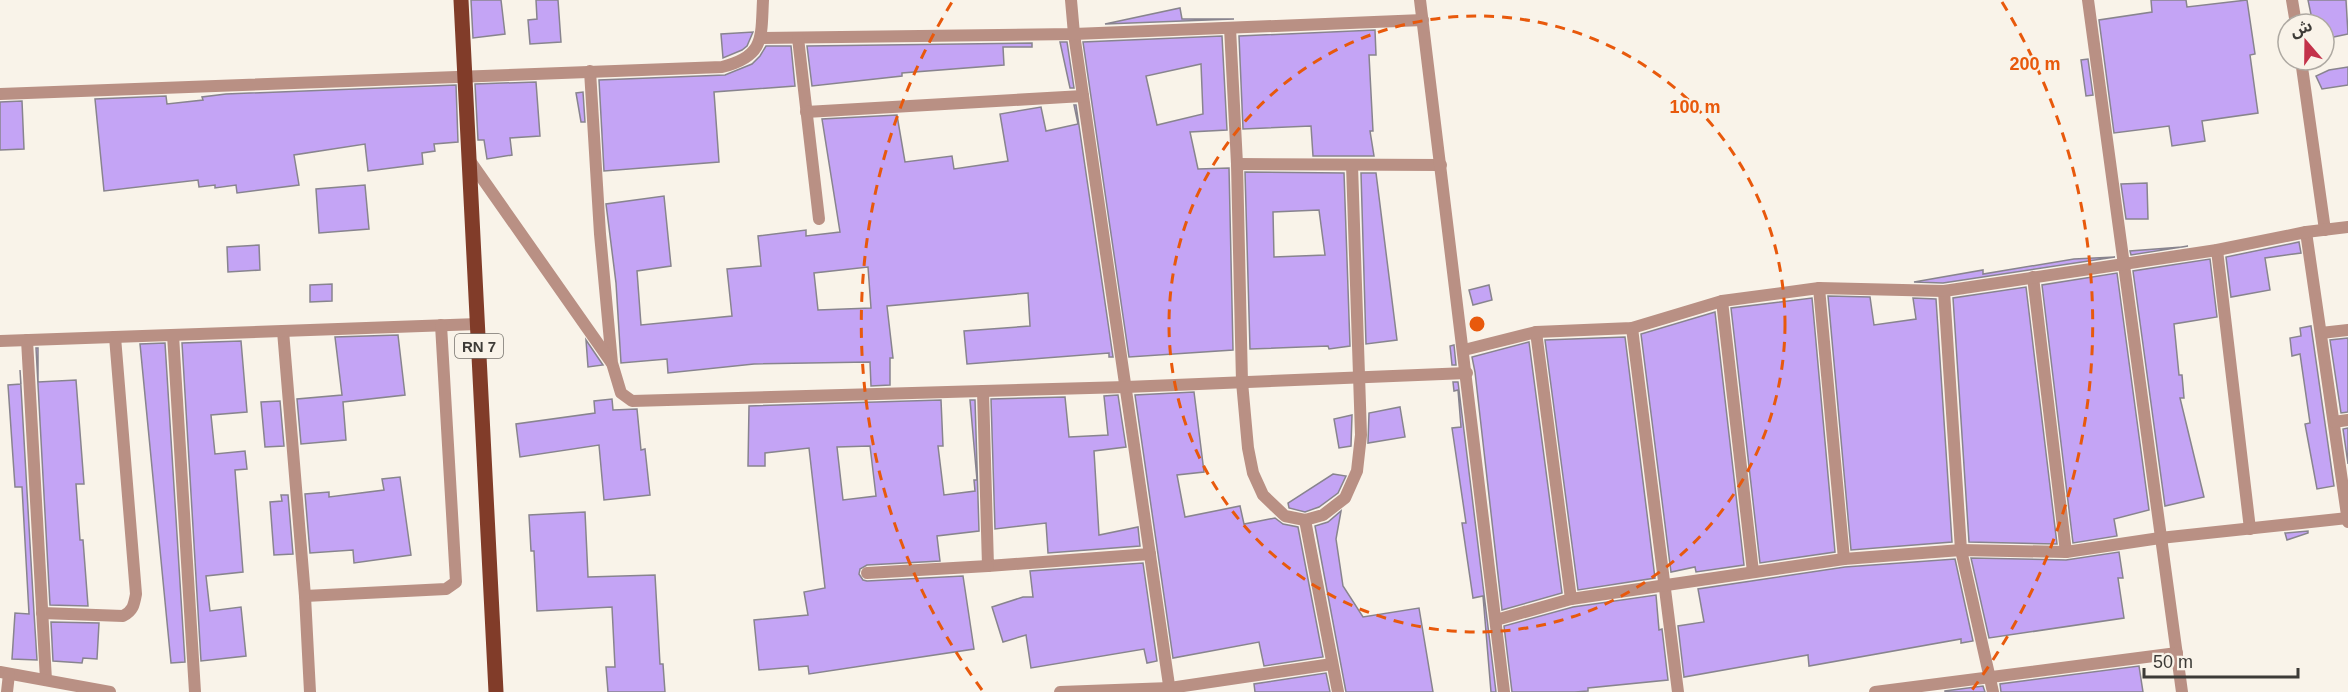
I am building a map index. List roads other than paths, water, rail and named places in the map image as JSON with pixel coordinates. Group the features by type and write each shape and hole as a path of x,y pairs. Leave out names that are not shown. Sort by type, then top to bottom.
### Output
{"main road":[{"name":"RN 7","path":"461,0 496,692"}],"street":[{"path":"0,94 722,67 739,63 753,54 761,38 763,0"},
{"path":"1071,0 1074,34 1170,690"},
{"path":"1420,0 1504,692"},
{"path":"2088,0 2122,265 2182,692"},
{"path":"761,38 1074,34 1423,20"},
{"path":"1230,28 1237,164 1242,382 1248,448 1253,473 1263,495 1284,516 1305,520 1323,515 1345,498 1358,471 1361,435 1352,165"},
{"path":"798,38 819,219"},
{"path":"590,71 600,234 612,363 621,393 632,401 1126,387 1467,373"},
{"path":"2303,72 2325,230"},
{"path":"806,112 1083,96"},
{"path":"470,161 612,363"},
{"path":"1237,164 1441,165"},
{"path":"1464,350 1536,332 1632,328 1722,302 1819,288 1944,291 2217,250 2306,232 2348,227"},
{"path":"2306,232 2348,522"},
{"path":"2217,250 2250,529"},
{"path":"2032,277 2066,552"},
{"path":"1819,288 1844,560"},
{"path":"1944,291 1961,550 1993,692"},
{"path":"1722,302 1753,572"},
{"path":"0,341 478,324"},
{"path":"305,596 446,589 456,582 441,325"},
{"path":"1632,328 1678,692"},
{"path":"2321,333 2348,330"},
{"path":"283,331 305,596 310,692"},
{"path":"1536,332 1571,599"},
{"path":"173,335 195,692"},
{"path":"42,613 123,616 130,613 134,605 136,594 115,337"},
{"path":"27,340 46,680"},
{"path":"983,391 988,566"},
{"path":"2334,422 2348,420"},
{"path":"1496,620 1571,599 1844,560 1961,550 2066,552 2160,538 2348,518"},
{"path":"1305,520 1338,692"},
{"path":"867,573 1150,554"},
{"path":"1875,692 2177,653"},
{"path":"1060,692 1170,690 1332,664"},
{"path":"7,692 5,673 110,692"}]}
